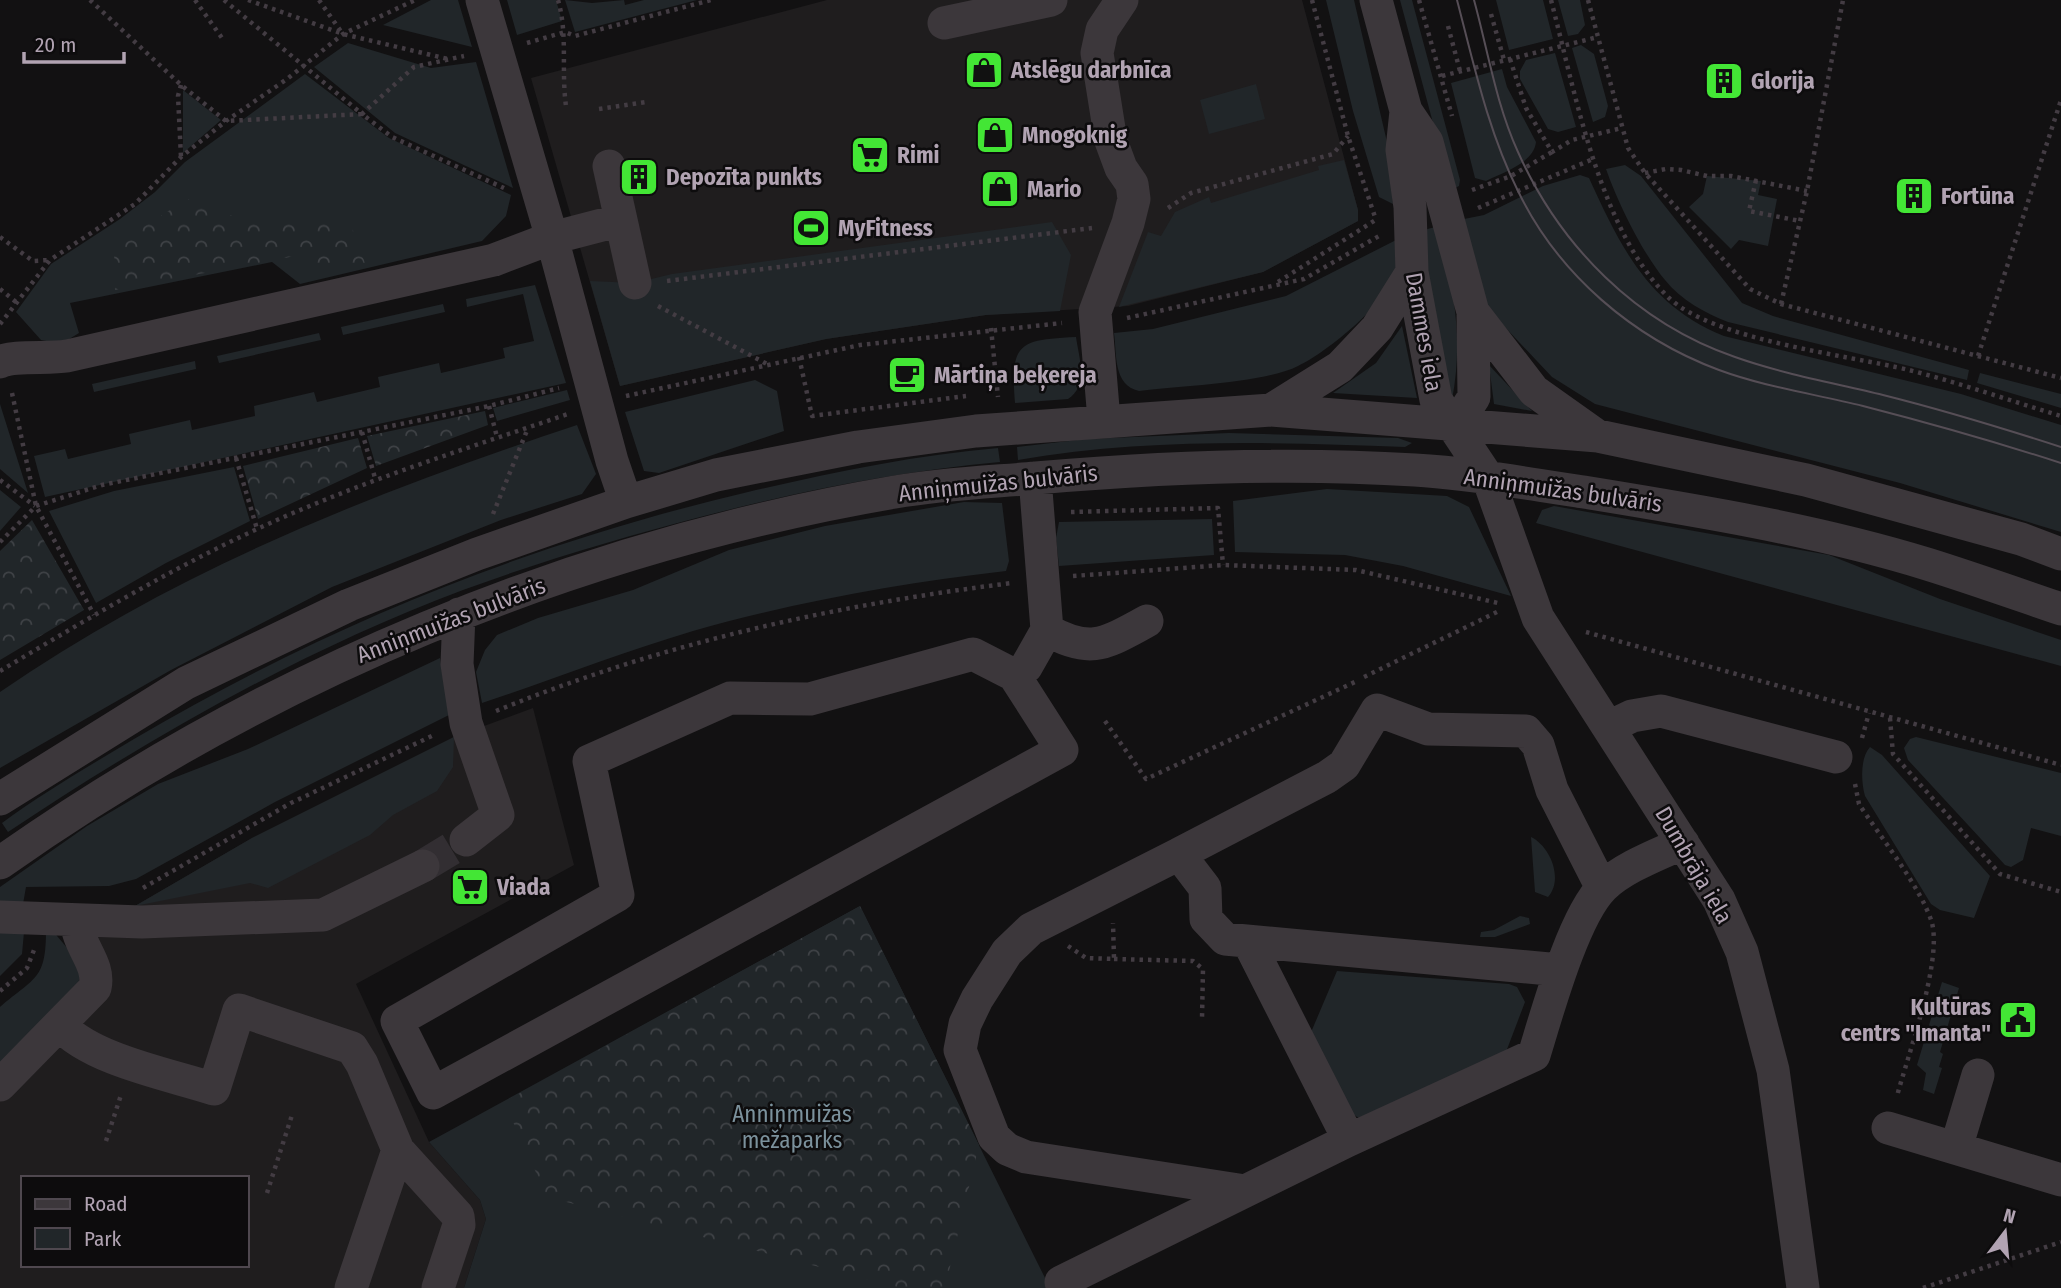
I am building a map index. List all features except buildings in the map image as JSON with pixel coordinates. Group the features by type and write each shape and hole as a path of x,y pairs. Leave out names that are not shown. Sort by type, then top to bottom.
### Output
{"street":[{"path":"482,0 552,238 612,461 626,502"},
{"path":"944,23 1051,0"},
{"path":"1104,420 1095,312 1128,223 1134,199 1132,184 1121,168 1111,141 1097,53 1102,30 1122,0"},
{"name":"Dammes iela","path":"1376,0 1406,111 1427,142 1473,312 1474,397 1456,425 1436,400 1412,272 1410,208 1402,150 1406,111"},
{"path":"609,166 635,283"},
{"path":"3,354 41,360 93,351 494,260 552,238 621,220"},
{"path":"1271,410 1340,367 1377,328 1412,272"},
{"path":"1473,312 1534,391 1598,436"},
{"path":"0,799 186,683 337,611 477,554 626,502 716,475 858,447 976,431 1271,410 1598,436 1806,480 2009,536 2061,554"},
{"name":"Dumbrāja iela","path":"1456,425 1489,478 1538,618 1719,901 1742,952 1773,1070 1803,1288"},
{"name":"Anniņmuižas bulvāris","path":"0,863 83,804 221,725 346,661 459,614 553,580 741,523 900,491 1035,478 1248,466 1418,470 1489,478 1719,513 1924,563 2061,609"},
{"path":"1014,675 1026,667 1047,630 1035,478"},
{"path":"459,614 457,664 466,723 498,815 466,840"},
{"path":"1047,630 1066,641 1103,645 1147,621"},
{"path":"973,654 1014,675 1062,750 433,1093 397,1021 618,895 589,761 730,698 810,699 973,654"},
{"path":"1245,1191 1026,1157 1007,1149 993,1137 960,1051 965,1024 977,999 1007,952 1031,929 1327,777 1344,765 1377,710 1428,729 1526,731 1538,745 1552,790 1602,888"},
{"path":"1609,727 1632,716 1661,711 1851,758"},
{"path":"1061,1282 1349,1140 1534,1055 1560,971 1602,888 1637,865 1683,843"},
{"path":"1179,854 1205,888 1206,919 1225,939 1560,971"},
{"path":"0,917 142,922 241,916 323,915 423,866"},
{"path":"0,1085 95,988 98,978 78,939 77,920"},
{"path":"1248,941 1349,1140"},
{"path":"60,1025 82,1044 214,1089 239,1010 340,1042 358,1055 398,1150 458,1216 459,1225 439,1288"},
{"path":"1956,1148 1978,1075"},
{"path":"1888,1128 2061,1180"},
{"path":"351,1288 398,1150"}],"path":[{"path":"90,0 181,85 226,121 362,114 414,67"},
{"path":"195,0 222,38"},
{"path":"224,0 392,137 511,192"},
{"path":"248,0 343,34 449,60"},
{"path":"319,0 343,34"},
{"path":"0,324 50,260 135,204 181,157 226,121 343,34 415,0"},
{"path":"558,0 565,32 562,50 566,106"},
{"path":"565,32 575,36 711,0"},
{"path":"1312,0 1348,136 1382,234"},
{"path":"1419,0 1455,127"},
{"path":"1551,0 1606,193 1642,264 1669,298 1706,321 1744,334 1911,371 2061,416"},
{"path":"1588,0 1628,148 1646,173 1751,289 1781,304 2061,378"},
{"path":"1781,304 1807,191 1843,0"},
{"path":"1491,14 1504,60"},
{"path":"1448,26 1460,71"},
{"path":"1442,76 1598,37"},
{"path":"1510,59 1526,108 1552,152 1572,140 1622,128"},
{"path":"181,85 178,96 181,157"},
{"path":"1978,356 2061,100"},
{"path":"598,109 646,102"},
{"path":"1160,217 1191,193 1333,153 1348,136"},
{"path":"1646,173 1666,169 1756,180 1807,191"},
{"path":"1468,178 1477,208"},
{"path":"1756,180 1749,211 1800,221"},
{"path":"635,283 703,279 1103,226"},
{"path":"0,237 33,261 50,260"},
{"path":"635,283 657,305 766,364"},
{"path":"1125,318 1275,285"},
{"path":"0,289 16,302"},
{"path":"622,397 799,356 873,343 991,328 1069,322"},
{"path":"991,328 999,405"},
{"path":"3,354 36,506 94,615"},
{"path":"799,356 812,416 972,395"},
{"path":"0,541 36,506 102,485 489,406 591,381"},
{"path":"985,394 998,394"},
{"path":"489,406 497,437"},
{"path":"0,671 172,571 257,529 375,479 572,412"},
{"path":"362,432 375,479"},
{"path":"236,458 257,529"},
{"path":"0,480 36,506"},
{"path":"1038,513 1218,508 1223,565"},
{"path":"1105,721 1146,779 1507,607"},
{"path":"1869,712 1851,758 1859,804 1923,903 1932,925 1932,963 1888,1128"},
{"path":"1890,718 1893,754 2000,874 2061,892"},
{"path":"1114,959 1193,961 1203,969 1202,1019"},
{"path":"106,1141 132,1062"},
{"path":"267,1193 292,1115"},
{"path":"1923,1288 2061,1241"}],"shaded area":[{"path":"827,0 1302,0 1358,210 1358,221 1263,272 1128,306 986,315 826,339 620,386 531,78"},
{"path":"533,708 574,865 356,984 429,1142 480,1200 486,1219 464,1288 0,1288 0,1007 135,906 252,838 454,737"}],"green space":[{"path":"431,0 458,0 472,47 383,25"},
{"path":"507,0 556,0 562,21 517,35"},
{"path":"565,0 592,3 624,0 625,5 644,0 697,0 575,32"},
{"path":"1326,0 1354,0 1390,155 1393,204 1379,197 1353,111"},
{"path":"1400,0 1412,0 1460,180 1459,186 1451,190"},
{"path":"1496,0 1543,0 1553,39 1509,50"},
{"path":"1558,0 1580,0 1585,25 1578,34 1568,36"},
{"path":"348,43 431,68 476,62 513,188 395,133 314,67"},
{"path":"1581,45 1594,54 1608,106 1605,117 1593,122 1572,48"},
{"path":"1555,53 1576,127 1558,132 1548,129 1520,79 1520,71 1526,60"},
{"path":"1502,69 1507,87 1536,142 1530,156 1524,161 1486,181 1475,178 1451,83"},
{"path":"305,74 389,138 511,195 506,216 482,241 300,284 272,262 70,303 79,333 61,344 41,340 16,312 51,264 120,219 155,192 185,162"},
{"path":"1256,84 1265,119 1209,134 1200,100"},
{"path":"183,90 221,120 183,153"},
{"path":"1344,160 1358,210 1358,221 1263,272 1119,307 1148,232 1161,236 1175,212 1209,197 1211,203 1319,170 1318,166"},
{"path":"1625,165 1641,176 1742,303 1773,316 1969,370 1967,380 1728,322 1694,305 1678,294 1657,269 1624,211 1606,169"},
{"path":"1580,175 1589,178 1613,228 1640,272 1676,308 1698,323 1724,336 1961,394 2061,425 2061,532 1900,483 1595,404 1552,377 1487,308 1459,220 1484,215 1543,186"},
{"path":"1707,176 1761,181 1758,195 1777,199 1768,246 1739,240 1731,249 1689,207 1703,194"},
{"path":"187,199 257,225 348,217 365,263 312,266 295,256 115,290 114,246"},
{"path":"1052,222 1071,255 1060,311 986,315 826,339 620,386 590,281 635,283 672,274"},
{"path":"1439,226 1449,270 1457,333 1452,400 1420,231"},
{"path":"1400,238 1397,271 1382,297 1340,338 1298,366 1244,380 1139,391 1131,388 1120,376 1114,333 1153,329 1286,296"},
{"path":"535,285 566,383 45,497 34,456 65,449 68,459 131,444 129,434 190,420 192,430 255,416 254,406 314,392 317,402 380,387 378,377 439,363 441,373 505,358 503,348 534,341 523,294 467,307 466,299"},
{"path":"443,304 445,312 343,335 341,327"},
{"path":"1402,326 1417,398 1333,393 1376,363"},
{"path":"319,333 321,340 219,363 217,356"},
{"path":"1076,337 1081,379 1074,393 1068,399 1015,403 1014,367 1022,348 1042,340"},
{"path":"195,361 196,369 94,392 92,384"},
{"path":"1489,365 1532,411 1494,404"},
{"path":"1980,373 2061,394 2061,408 1977,383"},
{"path":"755,380 777,391 784,431 659,473 644,471 625,412"},
{"path":"567,390 570,400 497,421 493,408"},
{"path":"0,404 28,493 0,469"},
{"path":"485,411 488,425 376,466 367,436"},
{"path":"577,425 596,474 582,494 501,520 332,587 171,670 0,768 0,692 67,648 136,608 279,538 426,478"},
{"path":"1229,433 1398,438 1412,443 1405,447 1260,443 1163,445 1018,460 1017,447 1086,439"},
{"path":"358,438 367,468 258,519 243,466"},
{"path":"998,448 1000,462 888,476 740,507 583,550 463,590 344,640 229,698 116,763 8,832 2,823 134,739 281,659 356,624 508,563 587,536 748,492 935,455"},
{"path":"234,467 250,521 166,563 96,603 49,511 114,491"},
{"path":"1327,489 1447,496 1469,507 1511,596 1403,566 1345,555 1235,552 1233,501"},
{"path":"0,490 21,507 0,531"},
{"path":"964,502 1002,503 1009,561 1006,571 927,581 770,611 693,631 482,703 476,672 485,650 497,635 538,618 633,590 729,550 825,526"},
{"path":"1554,506 1829,555 1940,599 2061,640 2061,666 1536,523 1542,510"},
{"path":"1212,519 1214,555 1059,566 1056,538 1059,522"},
{"path":"32,520 84,610 0,660 0,551"},
{"path":"440,658 449,715 275,802 136,879 109,886 26,887 23,904 0,903 0,887 87,826 158,784 248,749"},
{"path":"454,737 453,767 437,791 393,815 370,835 268,888 250,883 135,906 252,838"},
{"path":"1916,737 2061,773 2061,836 2031,828 2023,860 2011,867 2005,865 1908,760 1904,748 1910,739"},
{"path":"1870,747 1882,755 1990,876 1974,918 1940,910 1931,904 1865,796 1862,770 1864,757"},
{"path":"1531,837 1544,848 1553,864 1555,881 1548,897 1535,892"},
{"name":"Anniņmuižas mežaparks","path":"860,906 1050,1288 464,1288 486,1219 480,1200 429,1142"},
{"name":"Anniņmuižas mežaparks","path":"860,906 979,1145 945,1288 901,1288 547,1197 504,1102"},
{"path":"1520,916 1529,918 1530,924 1495,937 1480,937 1481,932 1494,930"},
{"path":"0,928 24,932 22,954 0,976"},
{"path":"46,929 52,930 68,949 80,976 77,988 0,1065 0,1007 30,982 41,968 46,946"},
{"path":"1337,971 1509,984 1517,987 1525,1002 1506,1052 1359,1118 1344,1109 1309,1037"},
{"path":"1942,982 1959,988 1940,1052 1943,1054 1939,1067 1942,1068 1934,1094 1923,1090 1926,1073 1917,1065"}],"tunnel":[{"path":"423,866 466,840"}],"tram line":[{"path":"1457,0 1490,121 1518,191 1554,249 1576,276 1628,321 1687,357 1736,376 1913,419 2061,463"},
{"path":"1474,0 1510,134 1535,186 1579,249 1605,277 1634,302 1665,324 1735,357 1928,407 2061,447"}],"place":[{"name":"Atslēgu darbnīca","path":"984,70"},
{"name":"Glorija","path":"1724,81"},
{"name":"Mnogoknig","path":"995,135"},
{"name":"Rimi","path":"870,155"},
{"name":"Depozīta punkts","path":"639,177"},
{"name":"Mario","path":"1000,189"},
{"name":"Fortūna","path":"1914,196"},
{"name":"MyFitness","path":"811,228"},
{"name":"Mārtiņa beķereja","path":"907,375"},
{"name":"Viada","path":"470,887"},
{"name":"Kultūras centrs \"Imanta\"","path":"2018,1020"}]}
